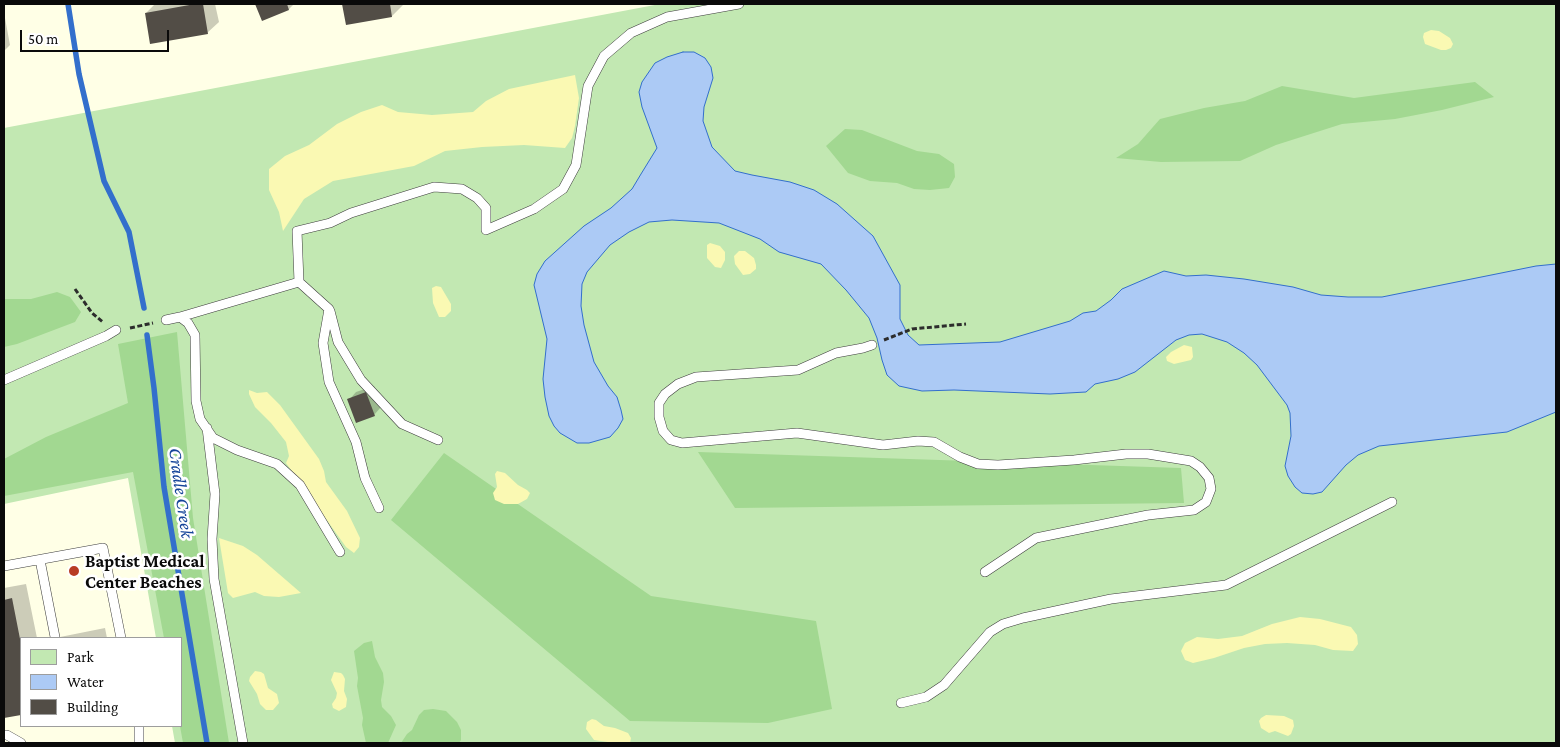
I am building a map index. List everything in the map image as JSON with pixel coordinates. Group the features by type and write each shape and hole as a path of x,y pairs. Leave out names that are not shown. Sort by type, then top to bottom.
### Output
{"lane":[{"path":"438,440 402,424 361,380 338,342 329,309 299,282 297,231 330,223 351,213 434,187 462,189 477,198 486,208 486,230 534,209 563,190 576,165 588,86 604,56 631,33 667,17 739,4"},
{"path":"166,320 299,282"},
{"path":"329,309 322,343 329,382 356,442 365,478 379,508"},
{"path":"180,317 188,323 195,334 196,400 200,419 213,438 237,450 277,464 300,485 340,552"},
{"path":"4,380 116,330"},
{"path":"872,345 836,353 798,370 696,377 678,384 665,394 659,403 659,417 663,431 671,440 682,443 797,432 883,445 918,441 934,442 960,457 978,464 998,465 1074,460 1126,454 1148,454 1191,461 1200,467 1209,478 1211,489 1206,502 1194,510 1148,515 1036,538 985,572"},
{"path":"207,428 215,494 212,539 214,579 243,743"},
{"path":"901,703 926,697 944,685 990,632 1003,624 1023,618 1111,600 1226,584 1392,502"},
{"path":"4,566 102,548 121,637"},
{"path":"40,560 55,637"},
{"path":"139,727 139,743"},
{"path":"4,735 21,743"}],"path":[{"path":"75,289 92,313 116,330 166,320"},
{"path":"872,345 912,329 966,324"}],"green space":[{"path":"660,4 1556,4 1556,743 175,743 172,727 182,727 182,637 156,637 128,478 4,504 4,128"},
{"path":"1475,82 1494,97 1395,119 1342,124 1276,145 1240,161 1161,162 1116,158 1138,144 1160,119 1204,108 1245,101 1282,86 1354,98"},
{"path":"845,129 862,130 917,151 939,154 954,164 955,177 949,188 930,190 914,189 897,183 870,181 848,173 826,146"},
{"path":"57,292 70,297 81,312 75,322 4,347 4,299 31,299"},
{"path":"177,332 193,518 229,743 183,743 180,727 182,727 182,637 164,637 133,472 4,496 4,459 46,437 128,403 118,344"},
{"path":"698,452 1181,468 1184,503 735,508"},
{"path":"444,453 651,596 816,621 832,709 768,723 630,721 391,520"},
{"path":"372,641 375,657 383,673 382,707 391,716 396,725 388,743 366,743 362,725 363,718 357,686 358,678 354,651 364,643"},
{"path":"424,710 446,711 457,722 461,730 461,740 459,743 401,743 412,730 419,715"}],"sand":[{"path":"1431,30 1439,31 1450,38 1453,44 1451,48 1441,50 1425,44 1424,33"},
{"path":"575,75 579,98 572,138 565,148 524,145 445,151 414,166 333,181 304,199 283,231 279,212 269,190 269,169 285,156 309,145 337,124 361,112 382,105 398,112 432,115 473,112 486,101 509,89"},
{"path":"710,243 720,246 725,252 725,260 721,268 715,267 707,258 707,245"},
{"path":"739,251 745,251 754,258 756,269 750,274 743,275 735,264 734,256"},
{"path":"436,286 441,287 451,304 451,311 445,317 439,317 433,303 432,288"},
{"path":"1184,345 1192,347 1193,357 1191,360 1174,364 1167,361 1166,357 1171,352"},
{"path":"249,390 257,393 267,392 280,405 319,459 326,482 347,511 360,538 359,547 354,553 346,547 286,463 289,456 286,442 255,407"},
{"path":"497,471 505,473 518,485 527,490 530,493 527,499 518,504 504,504 495,500 493,493 497,487 495,474"},
{"path":"219,538 243,546 257,555 301,593 279,597 264,596 255,592 233,598 228,593"},
{"path":"1300,617 1320,619 1351,627 1357,635 1358,644 1353,651 1333,650 1315,645 1265,644 1193,663 1185,660 1181,651 1185,643 1197,637 1218,639 1242,636 1272,624"},
{"path":"255,671 264,674 268,688 277,694 279,703 273,710 266,710 260,704 257,694 249,681"},
{"path":"334,672 341,673 345,679 346,707 339,711 333,708 332,704 337,693 331,680"},
{"path":"1266,715 1284,716 1293,720 1294,726 1291,734 1288,736 1275,731 1269,733 1261,728 1259,721"},
{"path":"592,719 604,726 628,733 631,738 630,743 594,740 586,729 587,722"}],"water":[{"path":"683,52 694,52 705,58 711,67 713,78 704,107 703,121 712,147 735,171 790,182 814,190 837,204 873,236 900,285 900,319 908,335 919,345 1000,342 1070,321 1083,313 1096,311 1122,289 1164,271 1186,276 1206,275 1244,279 1293,287 1321,295 1382,297 1536,266 1556,264 1556,412 1507,432 1379,446 1358,455 1346,465 1322,492 1313,494 1302,493 1295,487 1288,476 1285,466 1291,436 1290,413 1287,405 1257,365 1244,353 1227,342 1202,334 1189,335 1176,340 1135,372 1118,379 1095,384 1086,392 1050,394 954,390 922,391 899,386 887,375 877,338 869,318 821,264 779,252 760,239 719,223 672,220 649,222 629,232 610,245 587,272 582,284 581,306 584,325 594,362 617,397 623,419 610,437 589,443 577,443 560,433 549,416 543,379 547,339 534,285 537,274 545,261 584,226 611,208 632,189 657,148 642,107 639,92 642,82 655,63"}],"building":[{"path":"203,4 208,34 150,44 145,13"},
{"path":"255,4 287,4 289,10 262,21"},
{"path":"342,4 390,4 392,17 346,25"},
{"path":"366,392 375,416 356,423 347,399"},
{"path":"12,598 20,639 20,715 4,718 4,600"}],"waterway":[{"name":"Cradle Creek","path":"68,4 79,74 104,181 129,232 144,308"},
{"name":"Cradle Creek","path":"147,335 164,487 207,743"}],"place":[{"name":"Baptist Medical Center Beaches","path":"74,571"}]}
